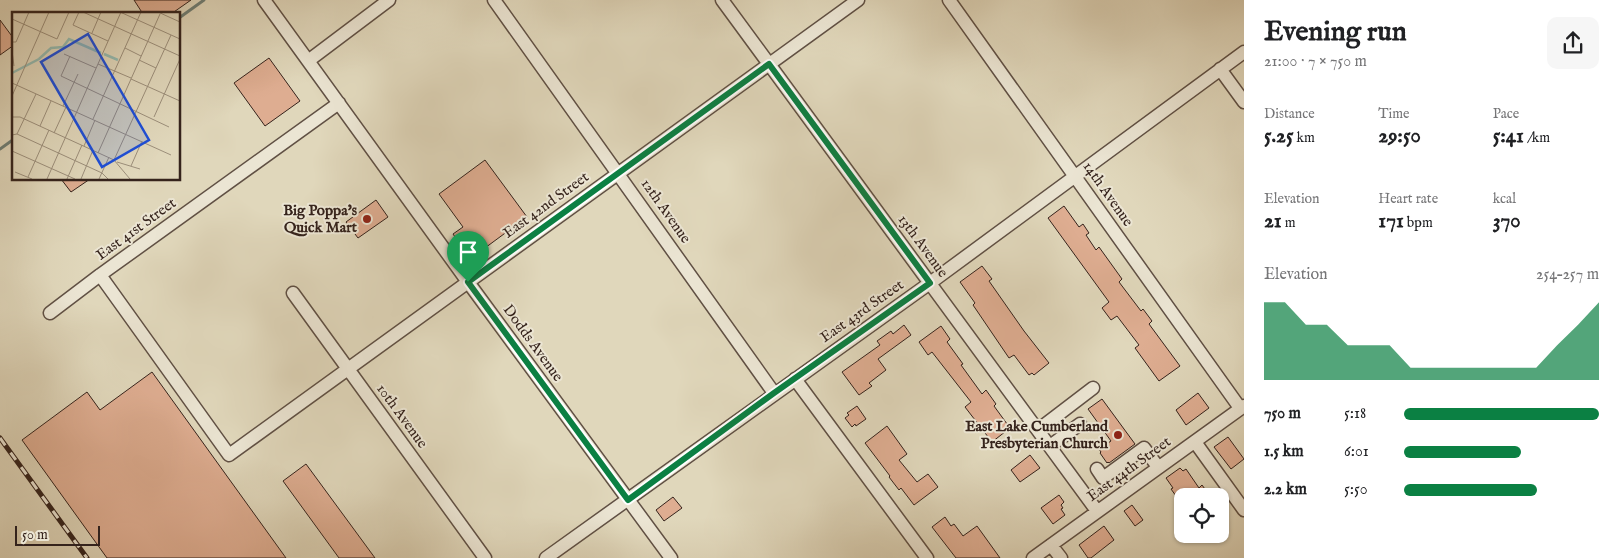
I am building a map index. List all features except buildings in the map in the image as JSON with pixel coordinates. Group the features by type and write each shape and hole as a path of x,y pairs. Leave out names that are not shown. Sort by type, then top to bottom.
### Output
{"street":[{"name":"Dodds Avenue","path":"264,0 671,558"},
{"path":"308,61 389,0"},
{"name":"12th Avenue","path":"494,0 774,393"},
{"name":"13th Avenue","path":"722,0 1097,511"},
{"name":"East 42nd Street","path":"100,275 229,455 858,0"},
{"name":"14th Avenue","path":"949,0 1242,407"},
{"name":"East 43rd Street","path":"546,558 930,283 1074,175 1244,52"},
{"path":"1220,69 1244,102"},
{"name":"East 41st Street","path":"50,313 338,103"},
{"name":"10th Avenue","path":"293,293 485,558"},
{"path":"796,379 927,558"},
{"path":"1038,430 1093,388"},
{"name":"East 44th Street","path":"1033,558 1242,407"},
{"path":"1050,446 1080,424"},
{"path":"1195,442 1244,510"},
{"path":"1097,469 1103,478 1144,448 1158,467"},
{"path":"1051,545 1061,558"}],"waterway":[{"path":"180,17 204,0"},
{"path":"0,149 12,140"}],"railway":[{"path":"0,438 87,558"}],"place":[{"name":"Big Poppa's Quick Mart","path":"367,219"},
{"name":"East Lake Cumberland Presbyterian Church","path":"1118,435"}],"route":[{"path":"769,64 930,283 774,393 628,500 468,282 769,64"}]}
